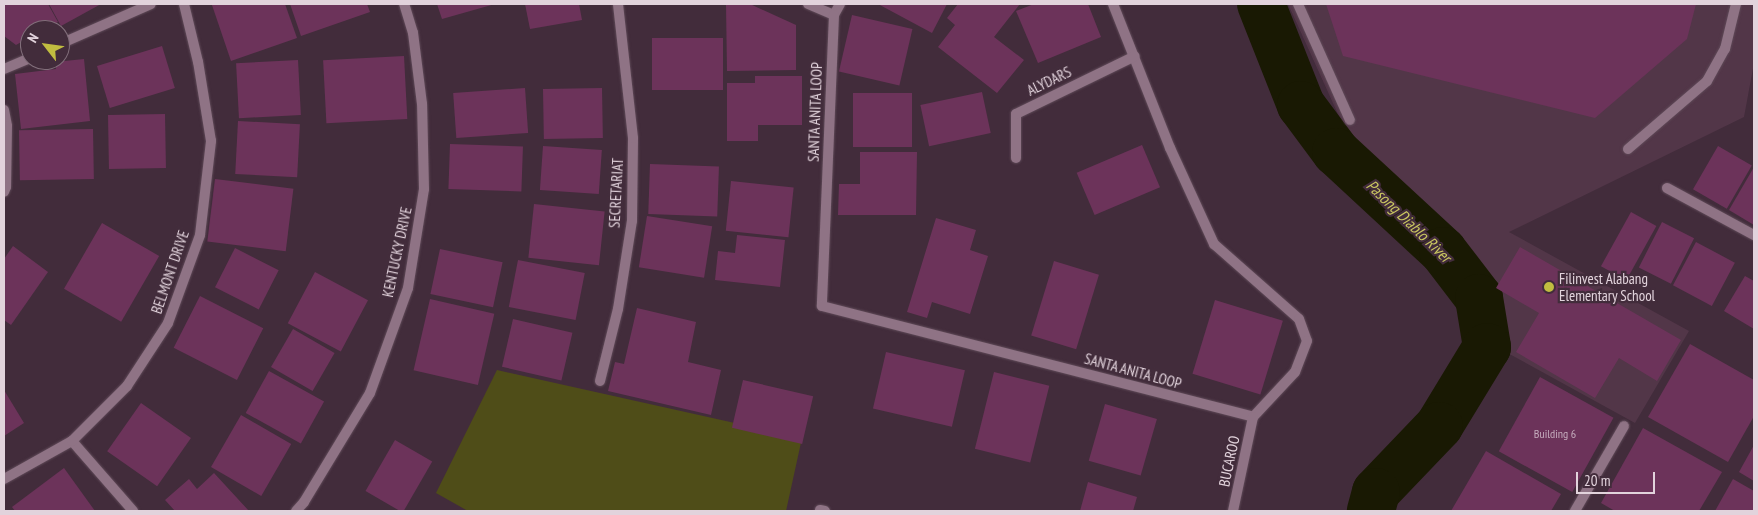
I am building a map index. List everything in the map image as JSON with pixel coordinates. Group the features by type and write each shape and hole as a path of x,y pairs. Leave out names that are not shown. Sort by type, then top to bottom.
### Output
{"street":[{"path":"70,40 151,4"},
{"name":"BELMONT DRIVE","path":"4,479 72,441 127,386 168,323 200,235 211,141 198,62 184,4"},
{"name":"KENTUCKY DRIVE","path":"296,511 304,502 370,393 408,288 424,189 422,104 413,33 404,4"},
{"name":"SECRETARIAT","path":"600,381 618,309 632,221 633,138 618,4"},
{"path":"808,4 834,15"},
{"name":"SANTA ANITA LOOP","path":"840,4 834,15 822,306 1253,417"},
{"path":"1113,4 1170,148 1214,244 1299,319 1307,341 1294,372 1253,417"},
{"path":"1298,4 1350,120"},
{"path":"1628,149 1707,81 1725,49 1736,4"},
{"name":"ALYDARS","path":"1016,158 1016,114 1135,56"},
{"path":"4,70 20,63"},
{"path":"4,110 6,126 6,187 4,192"},
{"path":"1667,188 1754,235"},
{"name":"BUCAROO","path":"1234,511 1253,417"},
{"path":"1575,511 1624,426"},
{"path":"72,441 133,511"}],"shaded area":[{"path":"1288,4 1754,4 1754,63 1744,117 1509,232 1689,331 1635,423 1504,351 1497,304 1485,270 1381,181 1352,145"},
{"path":"497,370 802,438 786,511 468,511 436,493"}],"building":[{"path":"4,4 48,4 57,20 20,20 20,43 16,45 4,36"},
{"path":"49,4 101,4 70,21 58,20"},
{"path":"285,4 297,38 231,61 212,5"},
{"path":"290,4 367,4 370,12 301,36"},
{"path":"437,4 495,4 442,19"},
{"path":"525,4 579,4 582,20 530,29"},
{"path":"726,4 750,4 796,25 796,70 727,71"},
{"path":"878,4 947,4 932,33"},
{"path":"958,4 1020,4 994,37 1024,60 997,93 938,47 955,25 947,18"},
{"path":"1034,4 1088,4 1101,37 1038,63 1016,11"},
{"path":"1326,4 1696,4 1687,39 1595,118 1343,56"},
{"path":"852,15 912,29 899,85 839,72"},
{"path":"652,38 723,38 723,90 652,90"},
{"path":"162,46 175,88 110,108 97,66"},
{"path":"404,56 407,119 326,123 323,60"},
{"path":"84,59 90,121 21,129 15,74 48,70 70,70 70,60"},
{"path":"298,60 301,115 239,118 236,63"},
{"path":"755,76 802,76 802,125 758,125 758,141 727,141 727,83 755,83"},
{"path":"525,88 528,133 456,138 453,93"},
{"path":"602,88 603,138 544,139 543,89"},
{"path":"982,92 991,133 929,146 920,105"},
{"path":"853,93 912,93 912,147 853,147"},
{"path":"165,114 166,168 109,169 108,115"},
{"path":"238,121 300,124 297,177 235,174"},
{"path":"93,129 94,179 20,180 19,130"},
{"path":"450,144 523,147 521,192 448,189"},
{"path":"1142,145 1160,187 1095,215 1077,173"},
{"path":"543,146 602,150 599,194 540,190"},
{"path":"1718,146 1752,166 1727,209 1693,189"},
{"path":"860,152 917,152 916,215 838,215 839,184 860,184"},
{"path":"650,164 719,166 717,216 648,214"},
{"path":"1754,167 1754,225 1729,210"},
{"path":"215,179 293,189 286,251 207,242"},
{"path":"731,181 794,188 788,237 726,231"},
{"path":"534,204 605,211 599,265 528,258"},
{"path":"1631,212 1656,226 1626,280 1601,266"},
{"path":"647,216 712,226 704,278 639,267"},
{"path":"936,218 976,230 970,250 988,256 970,314 932,302 927,318 907,312"},
{"path":"1662,222 1694,238 1671,284 1639,267"},
{"path":"102,223 159,256 121,322 64,289"},
{"path":"737,235 785,240 780,287 715,280 718,251 735,253"},
{"path":"1696,242 1735,263 1712,306 1673,285"},
{"path":"13,246 48,272 11,325 4,320 4,259"},
{"path":"1520,247 1681,340 1657,381 1619,358 1595,398 1516,352 1539,313 1496,288"},
{"path":"235,248 279,270 259,309 215,287"},
{"path":"440,249 503,262 493,307 430,294"},
{"path":"518,260 585,273 576,320 509,307"},
{"path":"1054,261 1099,275 1076,349 1031,336"},
{"path":"315,272 368,300 341,351 288,323"},
{"path":"1745,276 1754,281 1754,329 1724,311"},
{"path":"200,296 263,328 237,380 174,348"},
{"path":"430,299 494,314 478,385 414,370"},
{"path":"1215,300 1283,321 1260,394 1192,374"},
{"path":"637,308 696,322 688,362 721,370 711,415 608,391 615,362 624,364"},
{"path":"513,319 572,333 561,380 502,367"},
{"path":"293,329 335,353 313,391 271,367"},
{"path":"1690,344 1754,380 1754,416 1728,462 1648,417"},
{"path":"886,352 965,370 952,427 873,409"},
{"path":"269,371 324,402 301,444 246,413"},
{"path":"994,372 1049,386 1030,462 975,449"},
{"path":"1540,377 1613,418 1572,492 1499,451"},
{"path":"743,380 813,396 802,444 732,428"},
{"path":"4,390 24,423 4,436"},
{"path":"141,403 191,438 157,486 107,451"},
{"path":"1105,404 1157,419 1141,476 1089,461"},
{"path":"241,415 291,444 261,496 211,467"},
{"path":"1643,428 1722,472 1699,511 1615,511 1601,503"},
{"path":"395,440 432,462 404,511 400,511 366,491"},
{"path":"1754,445 1754,481 1739,472"},
{"path":"1486,451 1561,494 1551,511 1451,511"},
{"path":"64,468 95,511 15,511 12,507"},
{"path":"214,473 249,511 175,511 165,500 189,479 197,489"},
{"path":"1733,479 1754,491 1754,511 1715,511"},
{"path":"1088,482 1137,497 1133,511 1080,511"}],"waterway":[{"name":"Pasong Diablo River","path":"1261,4 1301,105 1336,152 1443,251 1479,298 1487,347 1439,426 1376,492 1371,511"}],"place":[{"name":"Filinvest Alabang Elementary School","path":"1549,287"}]}
